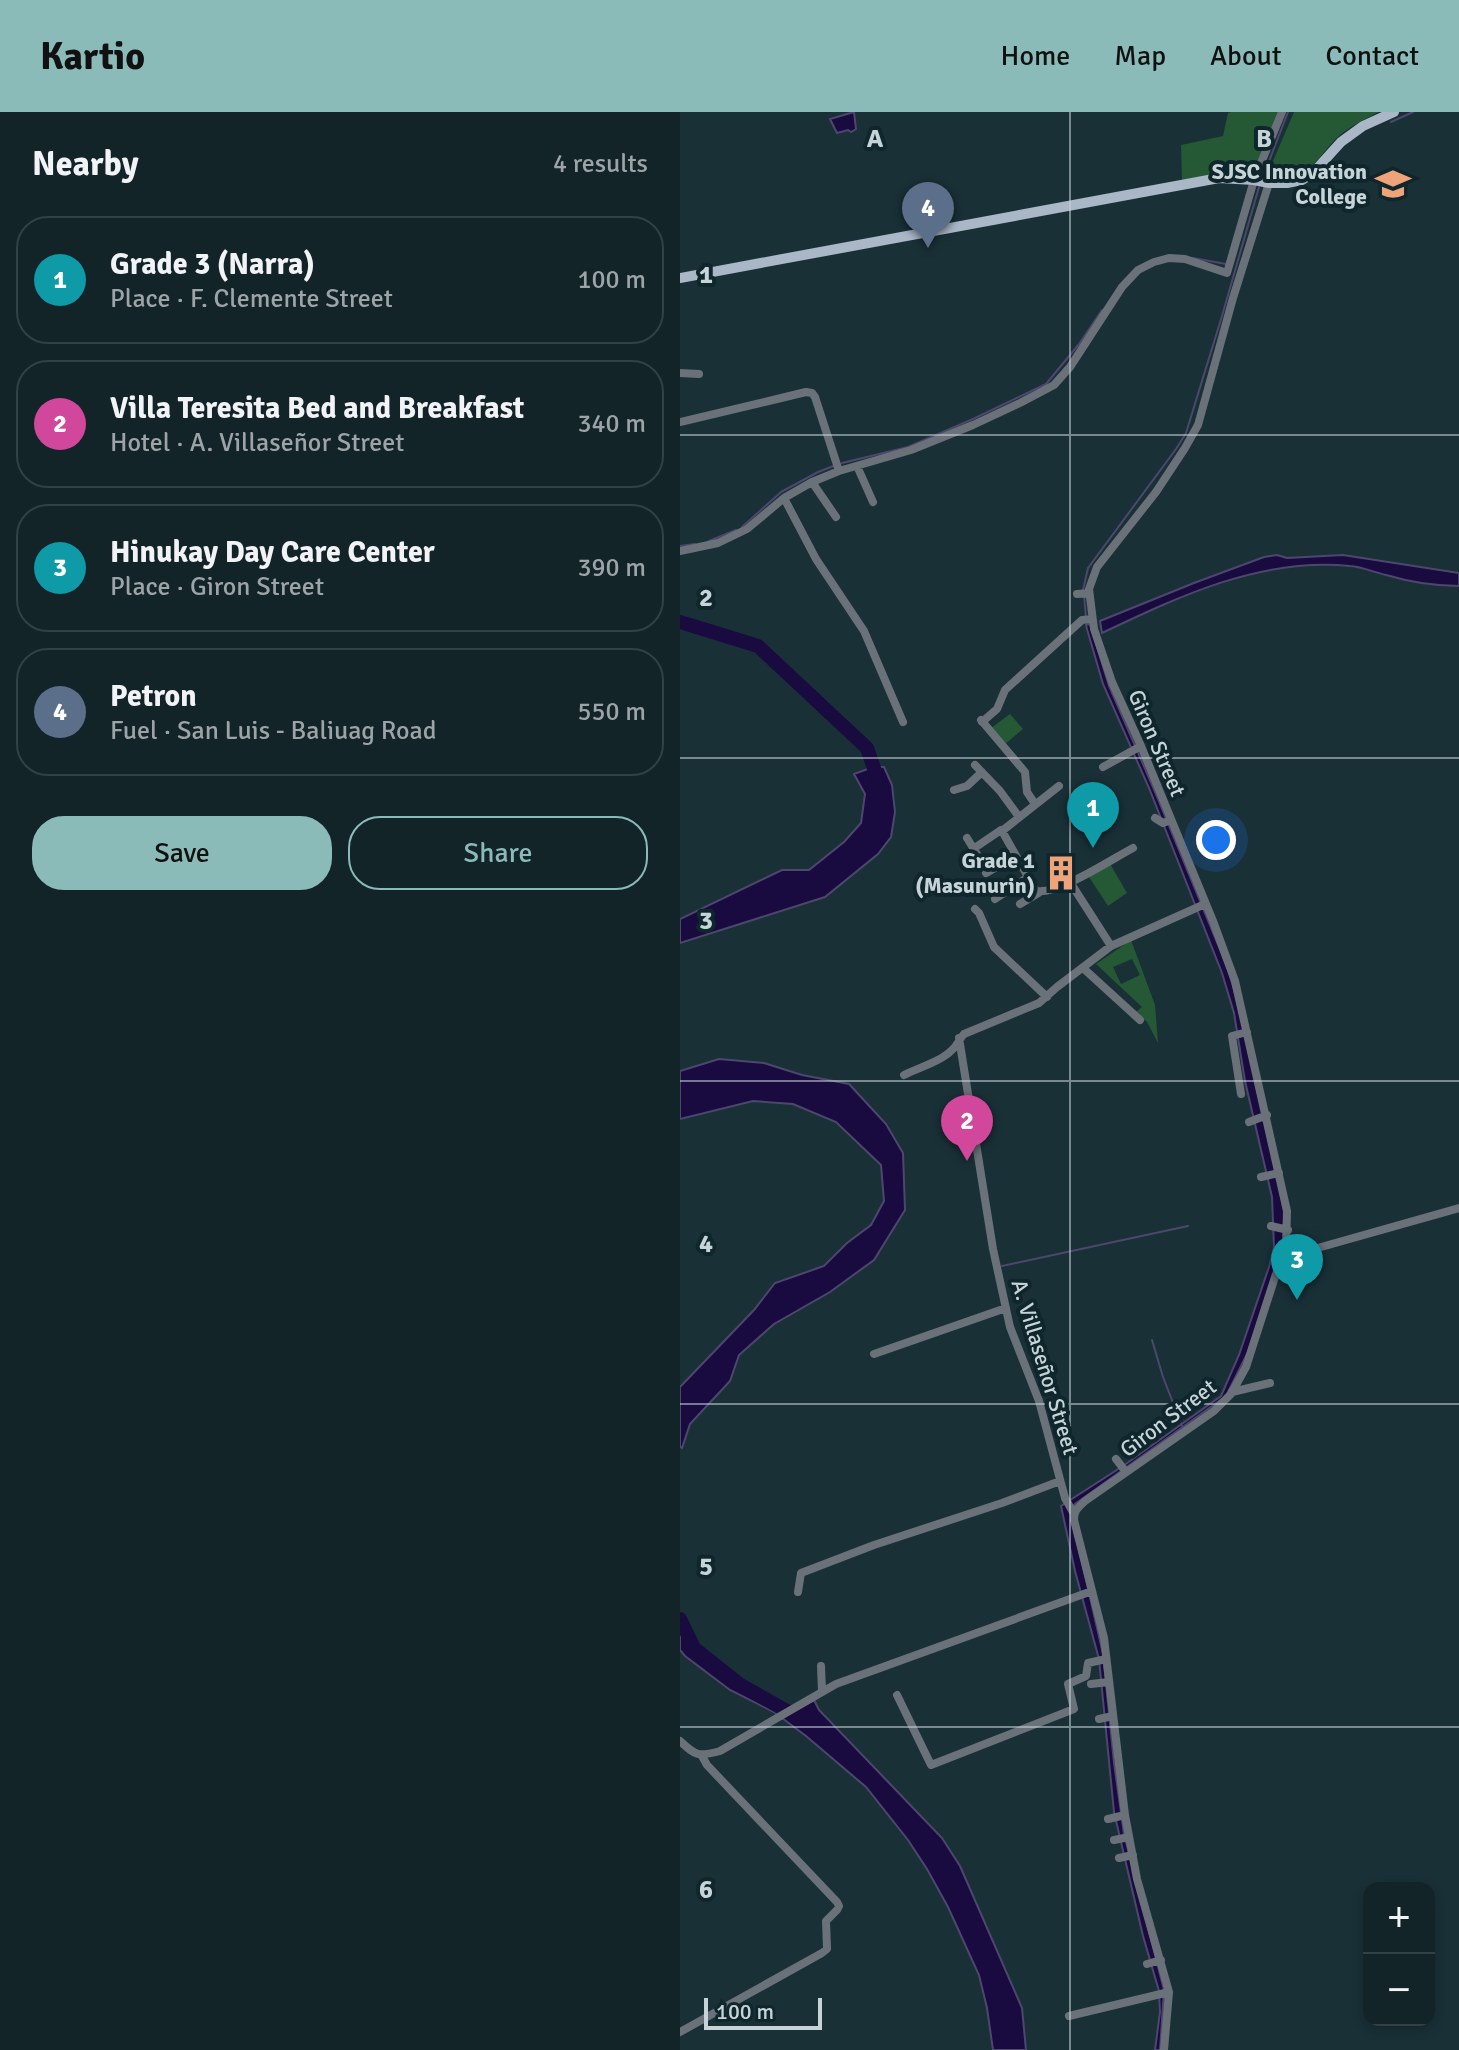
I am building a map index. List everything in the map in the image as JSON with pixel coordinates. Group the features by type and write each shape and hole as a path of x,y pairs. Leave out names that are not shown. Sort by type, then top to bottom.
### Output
{"main road":[{"path":"680,278 1219,178 1269,183 1302,180 1313,173 1341,142 1363,126 1394,112"}],"street":[{"path":"680,551 718,543 747,529 784,498 838,469 911,450 973,425 1054,385 1070,367 1122,287 1138,270 1169,258 1185,259 1227,273 1254,180 1282,112"},
{"path":"1077,594 1089,593 1097,567 1156,492 1198,425 1269,183"},
{"path":"680,373 699,374"},
{"path":"680,422 812,393 838,469"},
{"path":"857,466 873,502"},
{"path":"812,482 836,517"},
{"path":"784,498 816,559 864,631 903,722"},
{"name":"Giron Street","path":"1072,1510 1122,1467 1214,1411 1232,1392 1246,1367 1250,1342 1273,1272 1283,1255 1287,1211 1271,1175 1258,1118 1235,981 1164,821 1136,748 1094,629 1089,593"},
{"path":"1035,804 1027,792 1025,772 981,720 997,709 1005,690 1082,620 1092,619"},
{"path":"1103,767 1136,748"},
{"path":"975,765 1019,817"},
{"path":"954,790 967,786 982,772"},
{"path":"1059,786 1002,831 1036,891 1046,893 1133,848"},
{"path":"973,849 1001,830"},
{"path":"967,838 986,873 1016,856"},
{"path":"995,899 1028,877"},
{"path":"1070,882 1111,946"},
{"path":"1020,904 1041,892"},
{"path":"904,1075 944,1057 956,1047 964,1034 1039,1003 1111,946 1201,906"},
{"path":"975,909 994,947 1047,997"},
{"path":"1083,968 1140,1020"},
{"path":"1241,1094 1232,1036 1243,1033"},
{"name":"A. Villaseñor Street","path":"959,1038 993,1249 1010,1327 1039,1401 1065,1498 1072,1510"},
{"path":"1283,1255 1459,1208"},
{"path":"1271,1226 1286,1229"},
{"path":"874,1354 1006,1308"},
{"path":"1232,1392 1270,1383"},
{"path":"798,1592 801,1573 1060,1481"},
{"path":"1072,1510 1087,1593 1104,1638 1103,1660 1123,1816 1136,1891 1159,1961 1164,1993 1164,2050"},
{"path":"680,1741 702,1756 720,1751 836,1684 1087,1593"},
{"path":"897,1695 931,1765 1074,1709 1068,1684 1086,1676 1088,1663 1103,1660"},
{"path":"821,1666 822,1691"},
{"path":"1091,1684 1107,1682"},
{"path":"1099,1719 1111,1716"},
{"path":"680,2032 822,1953 827,1949 826,1921 839,1906 702,1756"},
{"path":"1108,1819 1123,1816"},
{"path":"1114,1840 1127,1838"},
{"path":"1119,1858 1131,1855"},
{"path":"1125,1881 1136,1879"},
{"path":"1137,1927 1148,1923"},
{"path":"1147,1964 1159,1961"},
{"path":"1069,2016 1164,1993"}],"green space":[{"path":"1278,112 1253,176 1182,180 1181,145 1223,136 1228,113"},
{"path":"1294,112 1379,112 1340,135 1303,172 1286,178 1267,175"},
{"path":"1010,714 1023,729 1005,744 991,728"},
{"path":"1109,862 1127,893 1108,906 1087,874"},
{"path":"1131,940 1155,1005 1158,1043 1147,1022 1136,1012 1142,1007 1096,964","holes":["1132,959 1140,975 1121,984 1113,967"]}],"shaded area":[{"path":"854,112 856,129 837,133 830,119"},
{"path":"1277,555 1287,558 1343,555 1459,573 1459,586 1413,582 1350,566 1285,567 1222,582 1102,633 1100,621 1194,583"},
{"path":"1090,624 1109,686 1228,969 1285,1214 1285,1240 1248,1352 1226,1396 1070,1510 1103,1654 1124,1834 1164,1990 1160,2050 1155,2050 1160,2012 1159,1991 1114,1812 1099,1659 1061,1506 1221,1396 1239,1355 1269,1267 1274,1247 1272,1197 1245,1081 1234,1013 1222,973 1149,788 1103,684 1086,625"},
{"path":"873,767 884,767 892,785 895,812 891,837 878,854 825,897 680,943 680,919 782,870 809,870 844,842 861,823 865,794 854,774"},
{"path":"719,1059 764,1063 802,1075 849,1084 886,1124 903,1153 905,1210 874,1260 830,1292 774,1324 739,1355 730,1381 690,1424 682,1448 680,1387 754,1310 775,1283 824,1266 871,1225 884,1201 881,1165 836,1122 793,1104 753,1101 680,1119 680,1071"},
{"path":"680,1619 694,1648 739,1684 791,1713 814,1700 819,1710 942,1838 960,1866 1022,2008 1026,2050 993,2050 979,1975 948,1907 908,1840 866,1787 774,1712 730,1690 685,1656 680,1650"}],"waterway":[{"path":"1263,177 1288,112"},
{"path":"1391,122 1413,112"},
{"path":"1083,590 1088,568 1186,433 1259,187"},
{"path":"1193,258 1226,264"},
{"path":"842,463 908,447 1046,384 1102,310"},
{"path":"742,527 781,492 836,465"},
{"path":"709,541 736,530"},
{"path":"680,546 695,544"},
{"path":"1084,596 1086,617"},
{"path":"680,622 758,646 867,748 879,783"},
{"path":"1002,1266 1188,1226"},
{"path":"1152,1340 1182,1426"},
{"path":"680,1619 694,1648 739,1684 801,1719"}],"place":[{"name":"SJSC Innovation College","path":"1393,184"},
{"name":"Petron","path":"928,248"},
{"name":"Grade 3 (Narra)","path":"1093,848"},
{"name":"Grade 1 (Masunurin)","path":"1061,873"},
{"name":"Villa Teresita Bed and Breakfast","path":"967,1161"},
{"name":"Hinukay Day Care Center","path":"1297,1300"}]}
